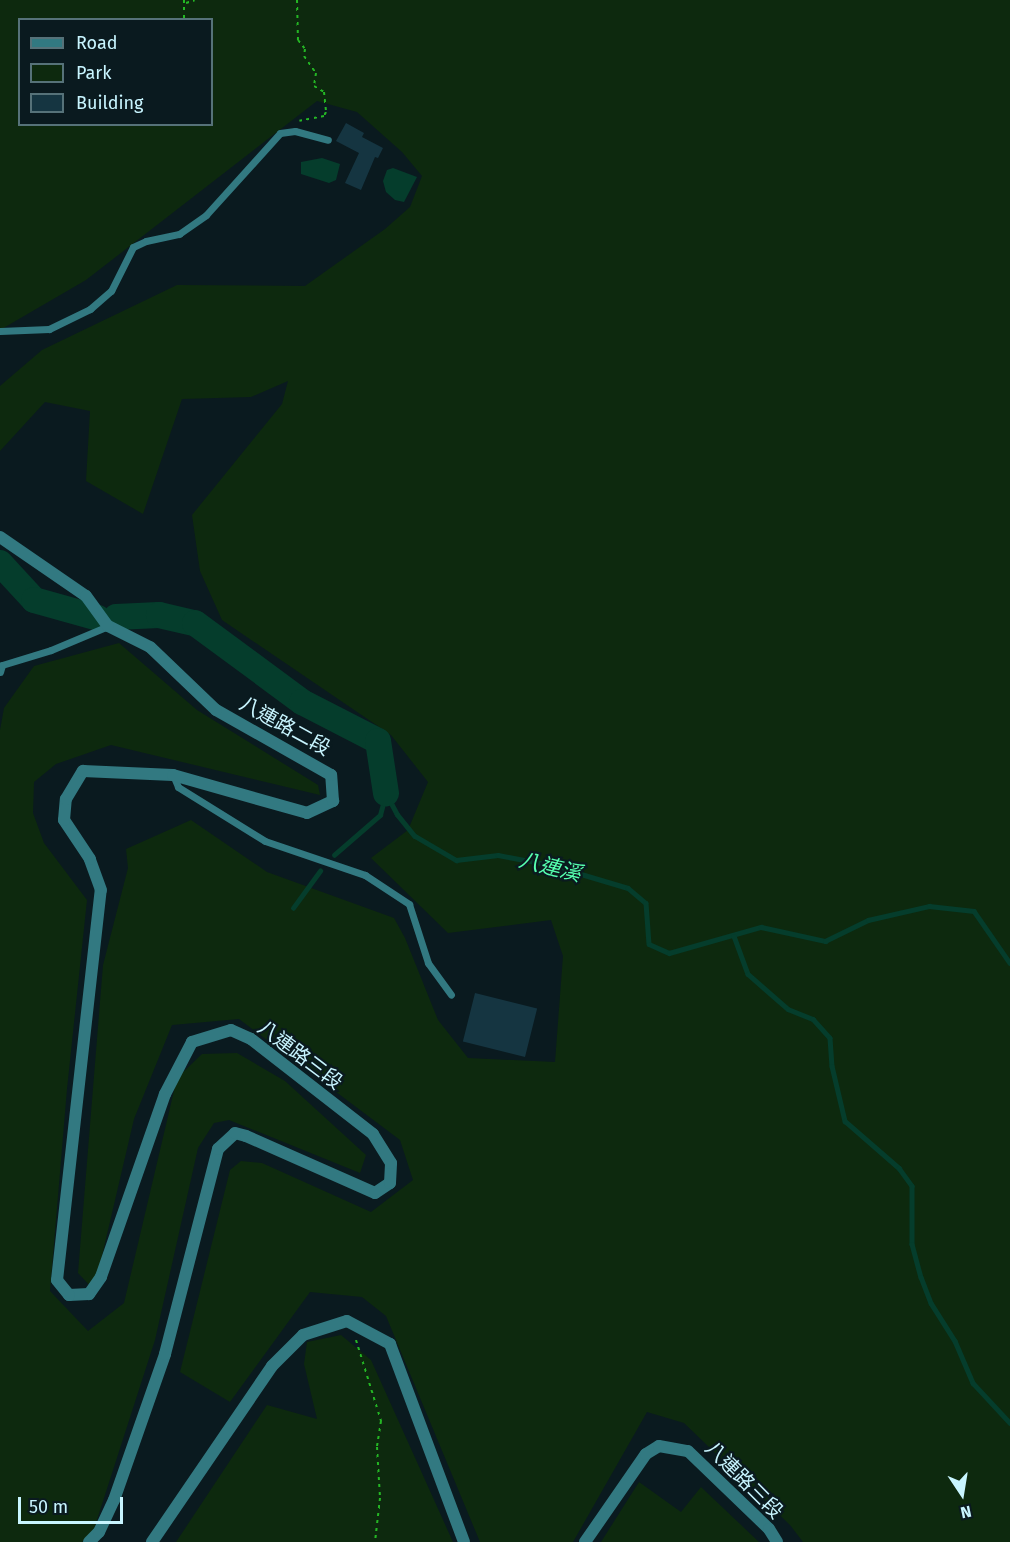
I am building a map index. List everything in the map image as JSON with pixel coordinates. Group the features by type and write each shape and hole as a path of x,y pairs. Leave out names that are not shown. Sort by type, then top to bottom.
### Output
{"street":[{"name":"八連路二段","path":"0,537 86,596 108,626 150,647 216,710 331,775 333,801 307,813 173,775 83,771"},
{"name":"八連路三段","path":"83,771 66,799 64,820 90,859 101,890 57,1280 69,1296 89,1294 101,1277 165,1094 192,1042 231,1030 251,1039 373,1134 392,1163 390,1183 375,1193 246,1136 235,1133 218,1149 165,1354 114,1500 99,1532 89,1542"},
{"path":"152,1542 272,1366 303,1335 347,1321 390,1344 464,1542"},
{"name":"八連路三段","path":"585,1542 646,1454 659,1446 688,1451 769,1529 777,1542"}],"lane":[{"path":"0,331 49,329 90,309 111,291 133,247 146,241 179,234 206,215 280,133 295,131 328,140"},
{"path":"0,672 2,665 11,661 51,650 108,626"},
{"path":"173,775 178,787 265,841 365,875 409,904 428,963 451,995"}],"path":[{"path":"184,18 185,2 195,0"},
{"path":"280,133 294,122 324,116 327,112 324,92 314,86 316,73 304,56 305,49 297,40 297,0"},
{"path":"351,1323 381,1421 377,1447 380,1498 375,1542"}],"green space":[{"path":"0,0 1010,0 1010,1542 803,1542 790,1525 684,1423 647,1412 573,1542 480,1542 386,1316 362,1297 310,1292 230,1402 180,1372 230,1170 241,1161 262,1163 371,1212 413,1180 400,1140 239,1019 172,1025 134,1119 94,1290 78,1273 103,965 128,868 126,849 191,820 267,872 394,918 405,938 438,1020 468,1058 555,1062 563,956 551,920 448,933 371,858 408,830 428,782 391,735 222,620 200,571 192,515 282,404 288,381 251,397 182,399 143,514 86,481 90,411 45,402 0,451 0,386 42,350 177,285 305,286 385,229 410,207 422,176 402,152 357,112 317,101 86,280 0,330"},
{"path":"119,643 197,710 318,785 320,795 111,745 56,764 34,782 33,813 44,843 87,900 67,1089 50,1291 88,1331 124,1303 177,1078 202,1054 237,1053 285,1081 366,1155 360,1173 229,1120 214,1123 198,1148 155,1340 93,1532 82,1542 0,1542 0,730 4,708 34,666"},
{"path":"341,1335 371,1360 453,1542 176,1542 267,1405 317,1419 304,1364 307,1342"},
{"path":"639,1482 681,1512 701,1487 759,1542 601,1542"}],"shaded area":[{"path":"322,158 340,164 336,180 329,183 301,174 301,162"},
{"path":"393,168 417,177 404,202 395,200 386,192 383,181 387,170"}],"building":[{"path":"346,123 364,133 362,137 383,148 378,158 375,157 361,190 345,183 359,153 336,141"},
{"path":"475,993 537,1008 525,1057 463,1042"}],"waterway":[{"name":"八連溪","path":"0,563 34,600 98,618"},
{"name":"八連溪","path":"116,617 159,615 195,623 302,702 378,741 386,793"},
{"name":"八連溪","path":"386,793 397,814 415,836 456,860 498,855 551,865 628,888 646,903 649,944 669,953 761,927 825,941 868,920 929,906 974,911 1010,963"},
{"path":"334,855 380,815 386,793"},
{"path":"293,908 320,871"},
{"path":"734,936 748,974 788,1009 813,1019 830,1038 832,1066 845,1121 899,1168 912,1186 912,1244 931,1303 955,1341 973,1383 1010,1423"}]}
